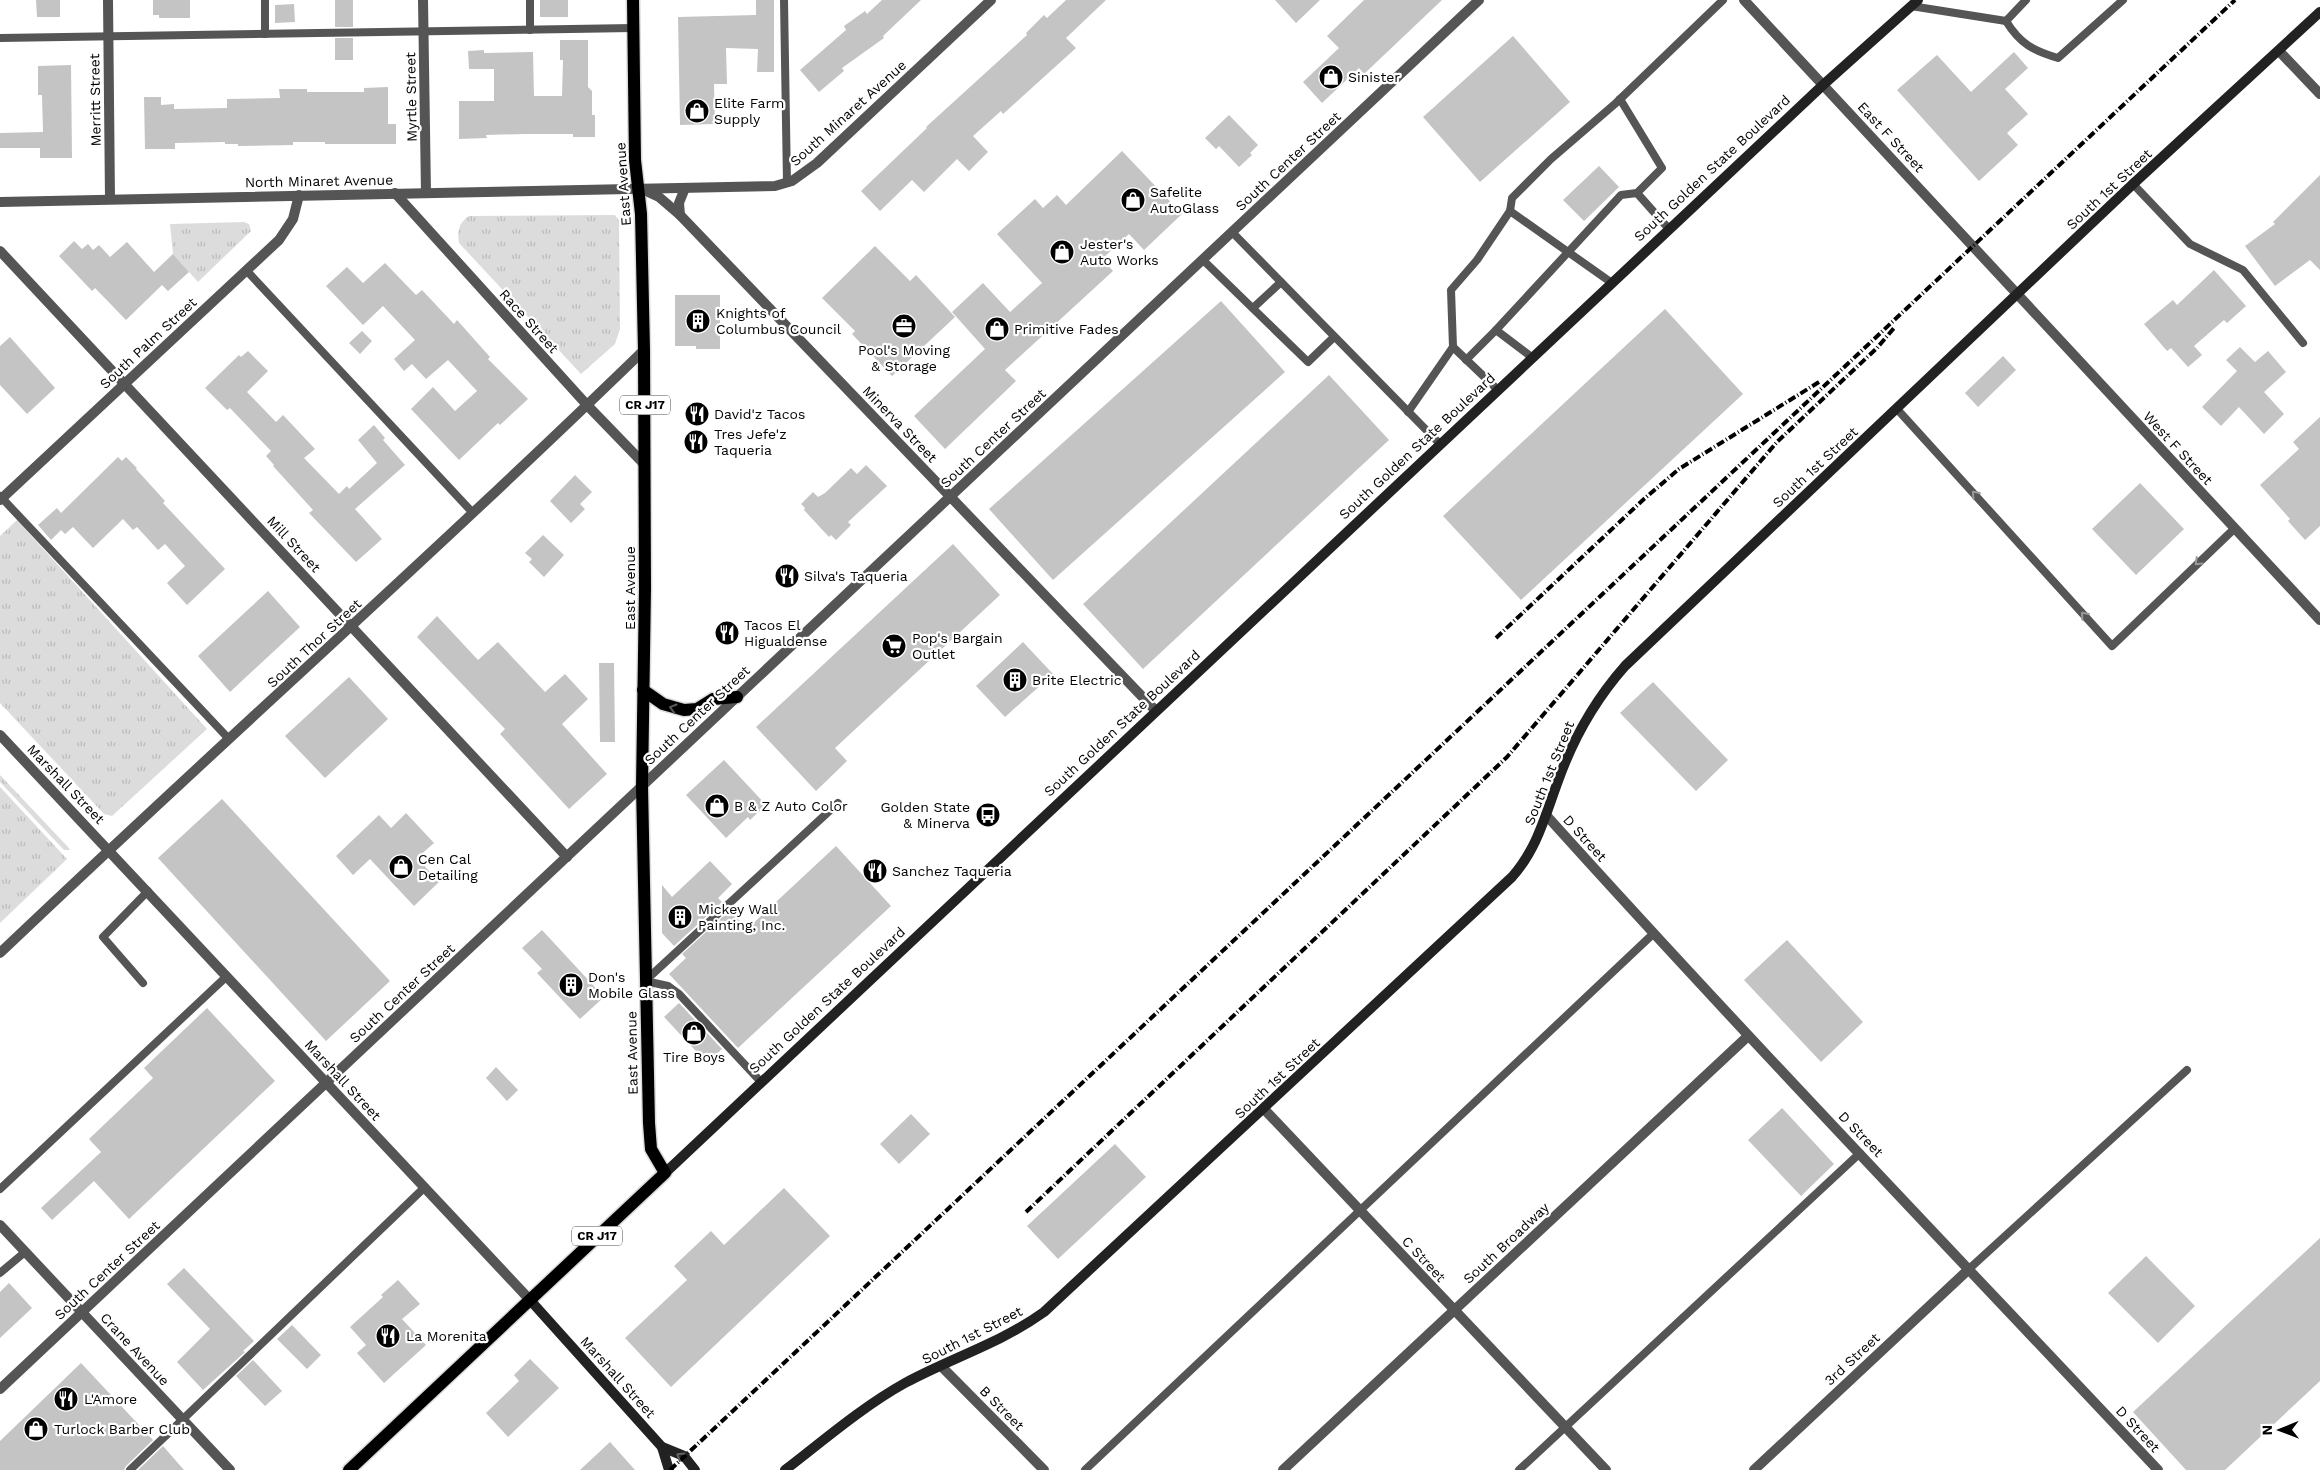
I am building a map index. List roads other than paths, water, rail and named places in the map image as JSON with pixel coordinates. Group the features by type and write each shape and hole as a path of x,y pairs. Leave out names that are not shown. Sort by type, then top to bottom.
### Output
{"main road":[{"name":"East Avenue","path":"633,0 635,160 641,214 644,350 645,464 642,786 649,1138 653,1154 665,1173"},
{"path":"643,690 662,704 684,710 697,709 713,699 736,698"},
{"name":"South Golden State Boulevard","path":"348,1470 665,1173"}],"street":[{"name":"Merritt Street","path":"108,0 110,199"},
{"name":"Myrtle Street","path":"424,0 426,193"},
{"name":"South Minaret Avenue","path":"638,188 763,187 787,183 817,163 991,0"},
{"name":"South Center Street","path":"0,1389 1479,0"},
{"name":"East F Street","path":"1744,0 2017,295"},
{"name":"South Golden State Boulevard","path":"665,1173 1669,229 1914,3"},
{"name":"South 1st Street","path":"785,1470 876,1401 905,1383 1001,1339 1044,1312 1512,877 1530,853 1575,739 1614,678 1636,654 2133,184 2320,12"},
{"path":"2279,51 2320,94"},
{"name":"North Minaret Avenue","path":"0,202 638,188"},
{"name":"Minerva Street","path":"638,188 659,197 680,215 1156,711"},
{"path":"680,215 679,202 685,188"},
{"name":"Race Street","path":"395,193 587,405 645,464"},
{"name":"South Palm Street","path":"1,498 286,232 295,212 298,195"},
{"name":"Mill Street","path":"0,251 567,857"},
{"name":"West F Street","path":"2017,295 2320,620"},
{"name":"South Thor Street","path":"0,953 109,849 352,627 644,350"},
{"name":"Marshall Street","path":"0,735 109,849 530,1300 662,1447 669,1470"},
{"name":"D Street","path":"1546,816 1747,1037 1860,1153 2158,1470"},
{"name":"South Broadway","path":"1282,1470 1747,1037"},
{"name":"C Street","path":"1264,1109 1453,1311 1606,1470"},
{"name":"Crane Avenue","path":"0,1225 230,1470"},
{"name":"3rd Street","path":"1754,1470 1969,1269"},
{"name":"B Street","path":"941,1366 1044,1470"},
{"name":"Marshall Street","path":"662,1447 684,1456 695,1470"}],"lane":[{"path":"265,0 265,34"},
{"path":"530,0 530,30"},
{"path":"785,0 787,183"},
{"path":"1408,412 1453,347 1451,290 1477,260 1510,211 1512,198 1551,159 1620,99 1723,0"},
{"path":"2006,21 2026,0"},
{"path":"1914,3 2006,21 2012,31 2035,51 2058,58 2123,0"},
{"path":"0,38 633,28"},
{"path":"1466,360 1621,196 1636,193 1662,168 1620,99"},
{"path":"2133,184 2190,244 2244,270 2303,342"},
{"path":"1636,193 1669,229"},
{"path":"1510,211 1612,283"},
{"path":"1232,232 1440,444"},
{"path":"1203,260 1308,362 1334,337"},
{"path":"246,270 473,513"},
{"path":"1253,308 1281,282"},
{"path":"1496,330 1532,358"},
{"path":"1453,347 1498,390"},
{"path":"1897,409 2112,646 2234,529"},
{"path":"1,498 229,739"},
{"path":"645,981 838,803"},
{"path":"143,983 103,937 148,891"},
{"path":"1085,1470 1653,934"},
{"path":"0,1190 227,976"},
{"path":"645,981 668,986 679,994 761,1082"},
{"path":"1969,1269 2187,1070"},
{"path":"1519,1470 1860,1153"},
{"path":"130,1470 425,1187"},
{"path":"0,1272 25,1252"}],"railway":[{"path":"670,1470 2235,0"},
{"path":"1026,1212 1507,757 1777,442 1877,348 1894,328"},
{"path":"1496,638 1644,499 1679,469 1819,382"}],"place":[{"name":"Sinister","path":"1331,77"},
{"name":"Elite Farm Supply","path":"697,111"},
{"name":"Safelite AutoGlass","path":"1133,200"},
{"name":"Jester's Auto Works","path":"1062,252"},
{"name":"Knights of Columbus Council","path":"698,321"},
{"name":"Pool's Moving & Storage","path":"904,326"},
{"name":"Primitive Fades","path":"997,329"},
{"name":"David'z Tacos","path":"697,414"},
{"name":"Tres Jefe'z Taqueria","path":"696,442"},
{"name":"Silva's Taqueria","path":"787,576"},
{"name":"Tacos El Higualdense","path":"727,633"},
{"name":"Pop's Bargain Outlet","path":"894,646"},
{"name":"Brite Electric","path":"1015,680"},
{"name":"B & Z Auto Color","path":"717,806"},
{"name":"Golden State & Minerva","path":"988,815"},
{"name":"Cen Cal Detailing","path":"401,867"},
{"name":"Sanchez Taqueria","path":"875,871"},
{"name":"Mickey Wall Painting, Inc.","path":"680,917"},
{"name":"Don's Mobile Glass","path":"571,985"},
{"name":"Tire Boys","path":"694,1033"},
{"name":"La Morenita","path":"388,1336"},
{"name":"L'Amore","path":"66,1399"},
{"name":"Turlock Barber Club","path":"36,1429"}]}
